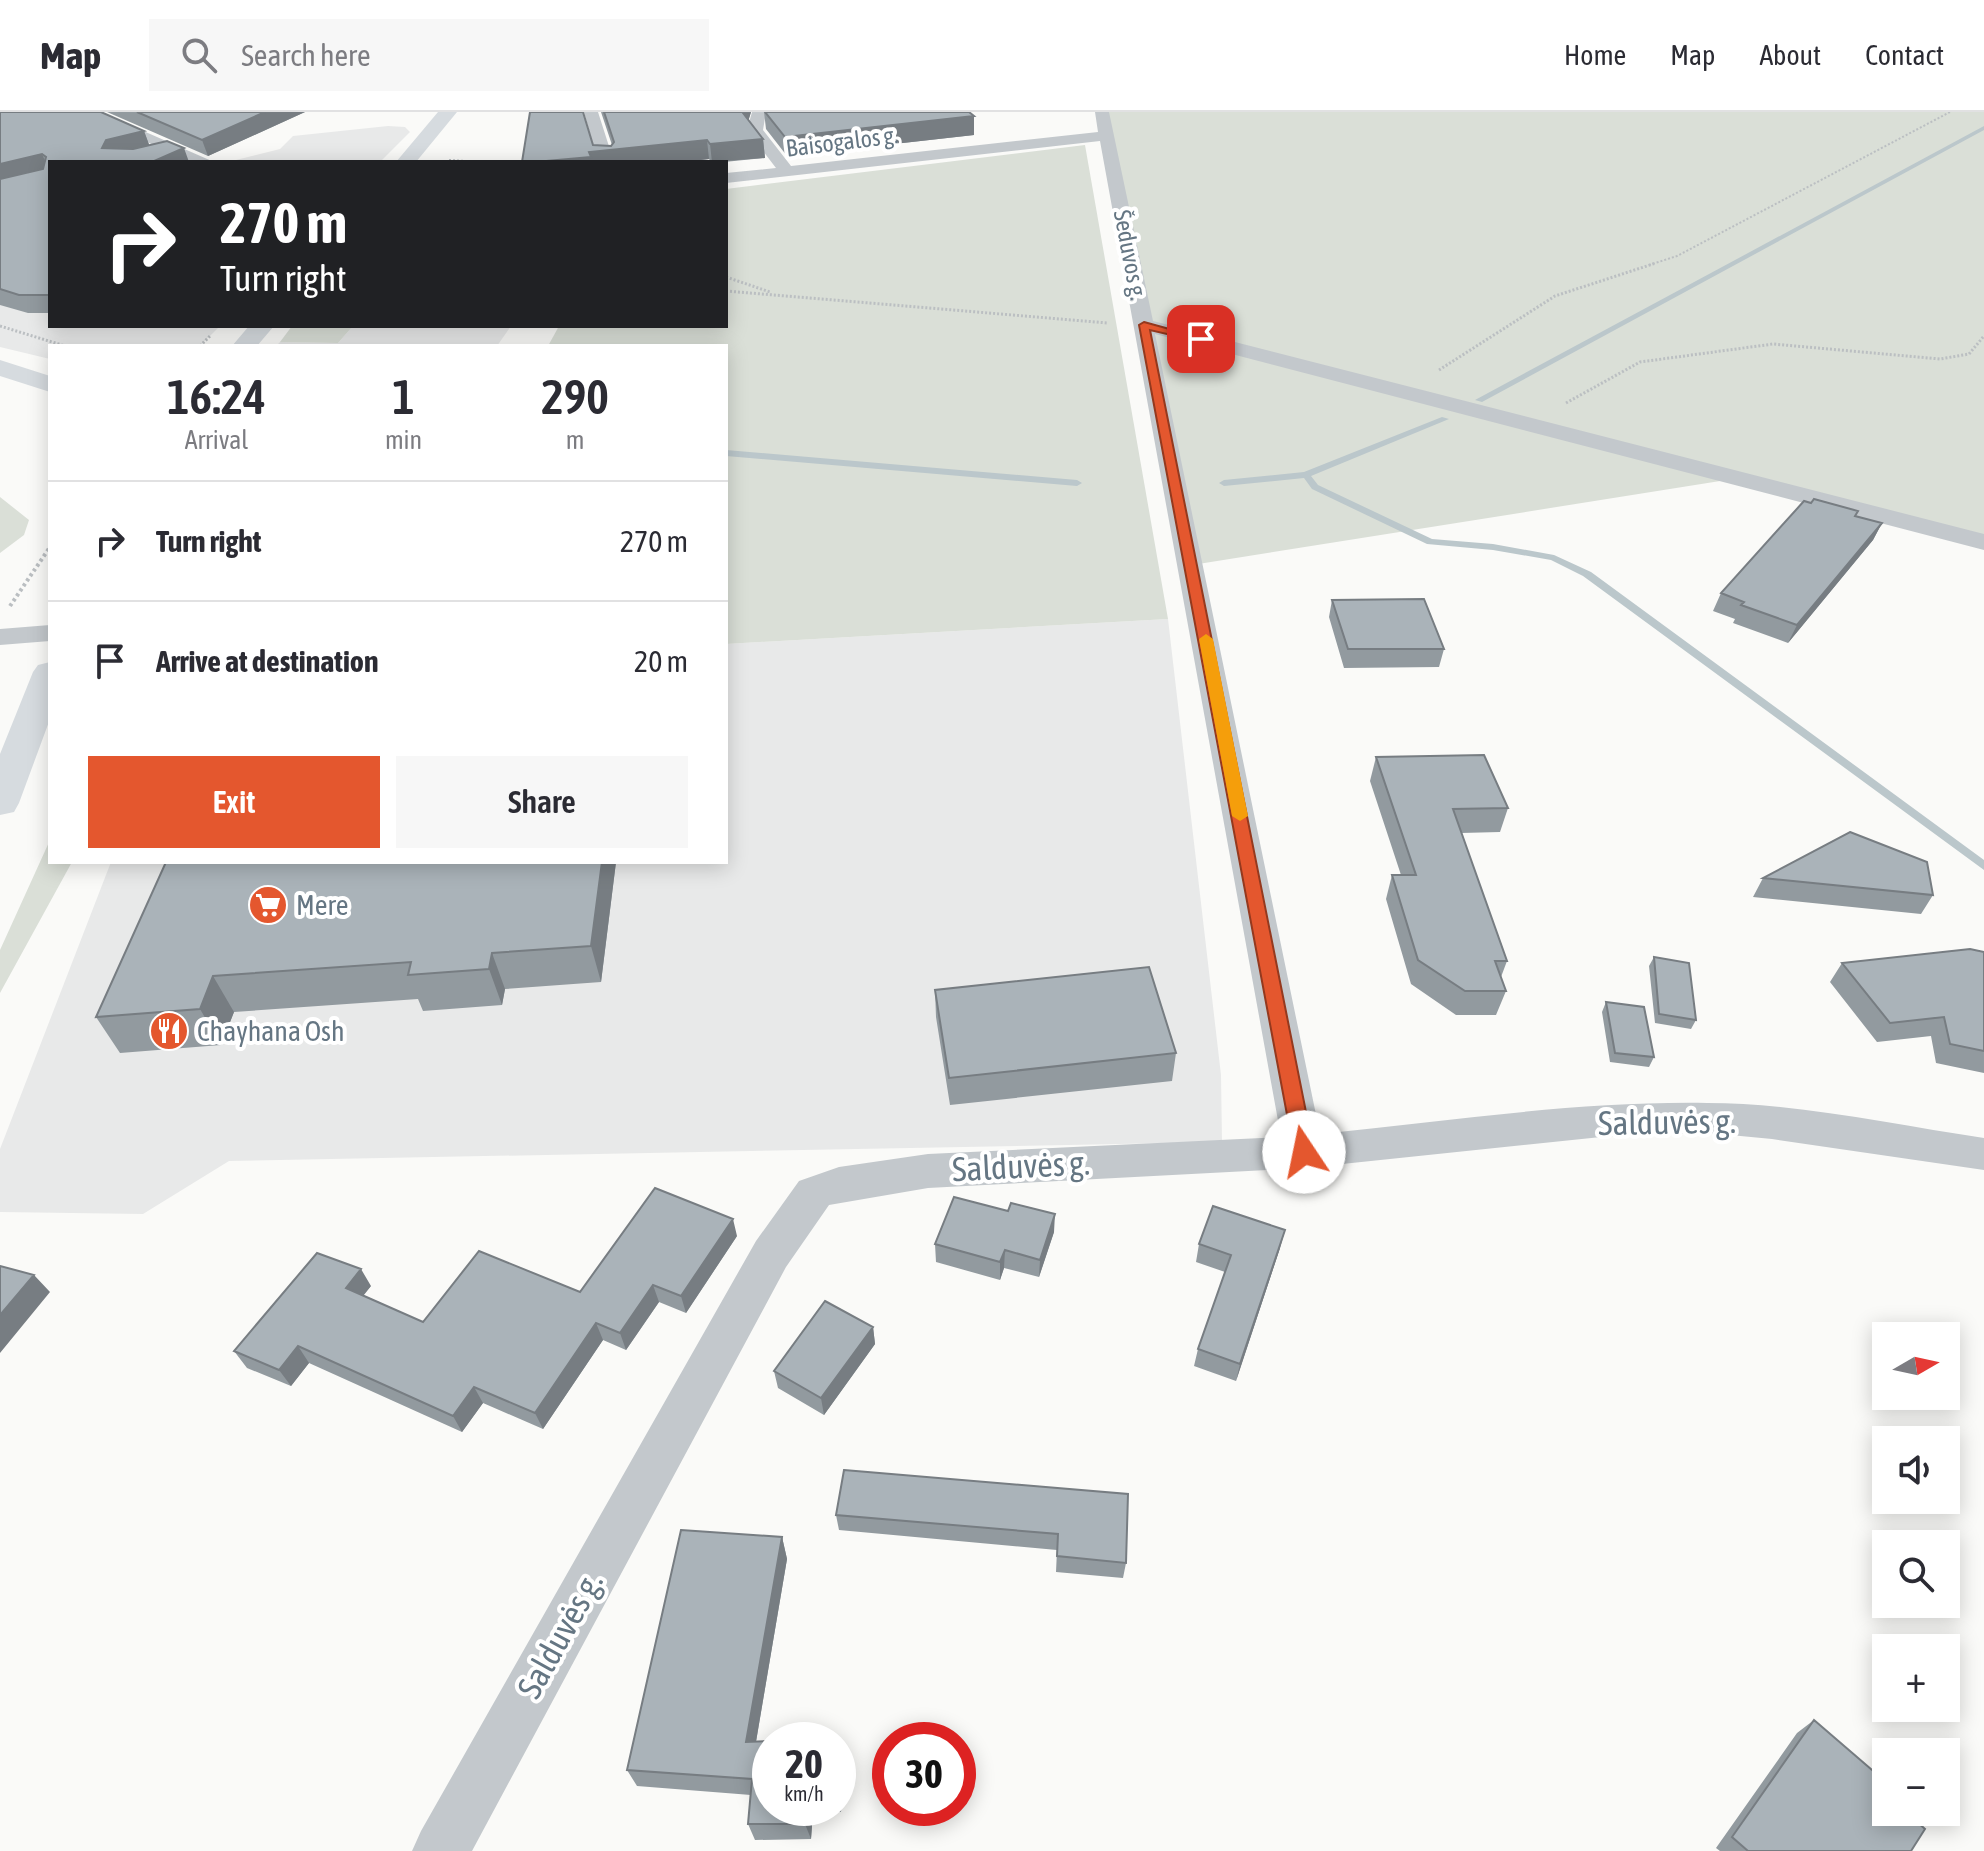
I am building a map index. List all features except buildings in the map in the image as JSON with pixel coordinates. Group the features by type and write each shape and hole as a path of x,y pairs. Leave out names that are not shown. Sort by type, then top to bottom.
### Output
{"main road":[{"path":"408,160 448,112"},
{"path":"246,344 260,328"},
{"path":"0,368 48,383"},
{"path":"0,803 48,677"}],"street":[{"path":"87,112 201,160"},
{"path":"591,112 605,160"},
{"path":"759,112 755,130 788,173"},
{"path":"1042,143 1100,144"},
{"name":"Baisogalos g.","path":"728,178 1042,143 1100,144"},
{"name":"Šeduvos g.","path":"1100,144 1144,325 1304,1152"},
{"path":"147,155 174,149"},
{"path":"1144,325 1984,542"},
{"path":"0,637 48,633"},
{"name":"Salduvės g.","path":"441,1851 771,1254 814,1193 867,1178 928,1171 1304,1152 1601,1121 1709,1118 1772,1123 1984,1154"}],"path":[{"path":"1403,390 1466,355 1555,296 1677,256 1950,112"},
{"path":"728,278 780,295"},
{"path":"728,291 1097,322"},
{"path":"0,326 58,344"},
{"path":"1529,423 1640,362 1773,344 1940,359 1969,354 1984,336"},
{"path":"8,609 48,550"}],"shaded area":[{"path":"1102,112 1984,112 1984,539 1739,478 1192,565"},
{"path":"388,126 405,127 410,132 382,160 236,160 280,149 293,136"},
{"path":"1085,145 1168,619 728,644 728,344 549,344 558,328 728,328 728,189"},
{"path":"48,269 48,328 218,328 202,344 48,344 48,359 0,347 0,287"},
{"path":"290,328 351,328 338,343 280,342"},
{"path":"351,328 510,328 498,344 278,344 338,343"},
{"path":"0,497 29,520 24,535 0,553"},
{"path":"1168,619 1221,1075 1222,1142 229,1161 143,1214 0,1212 0,1149 110,864 728,864 728,644"},
{"path":"48,844 48,864 71,864 0,993 0,950"}],"waterway":[{"path":"1479,400 1984,128"},
{"path":"1306,475 1445,419"},
{"path":"728,453 1077,483"},
{"path":"1224,483 1306,475"},
{"path":"1306,475 1315,487 1430,542 1493,547 1554,558 1587,574 1984,866"}],"slow traffic":[{"path":"1206,639 1240,816"}],"place":[{"name":"Mere","path":"268,905"},
{"name":"Chayhana Osh","path":"169,1031"}],"route":[{"path":"1201,339 1144,325 1304,1152"}]}
